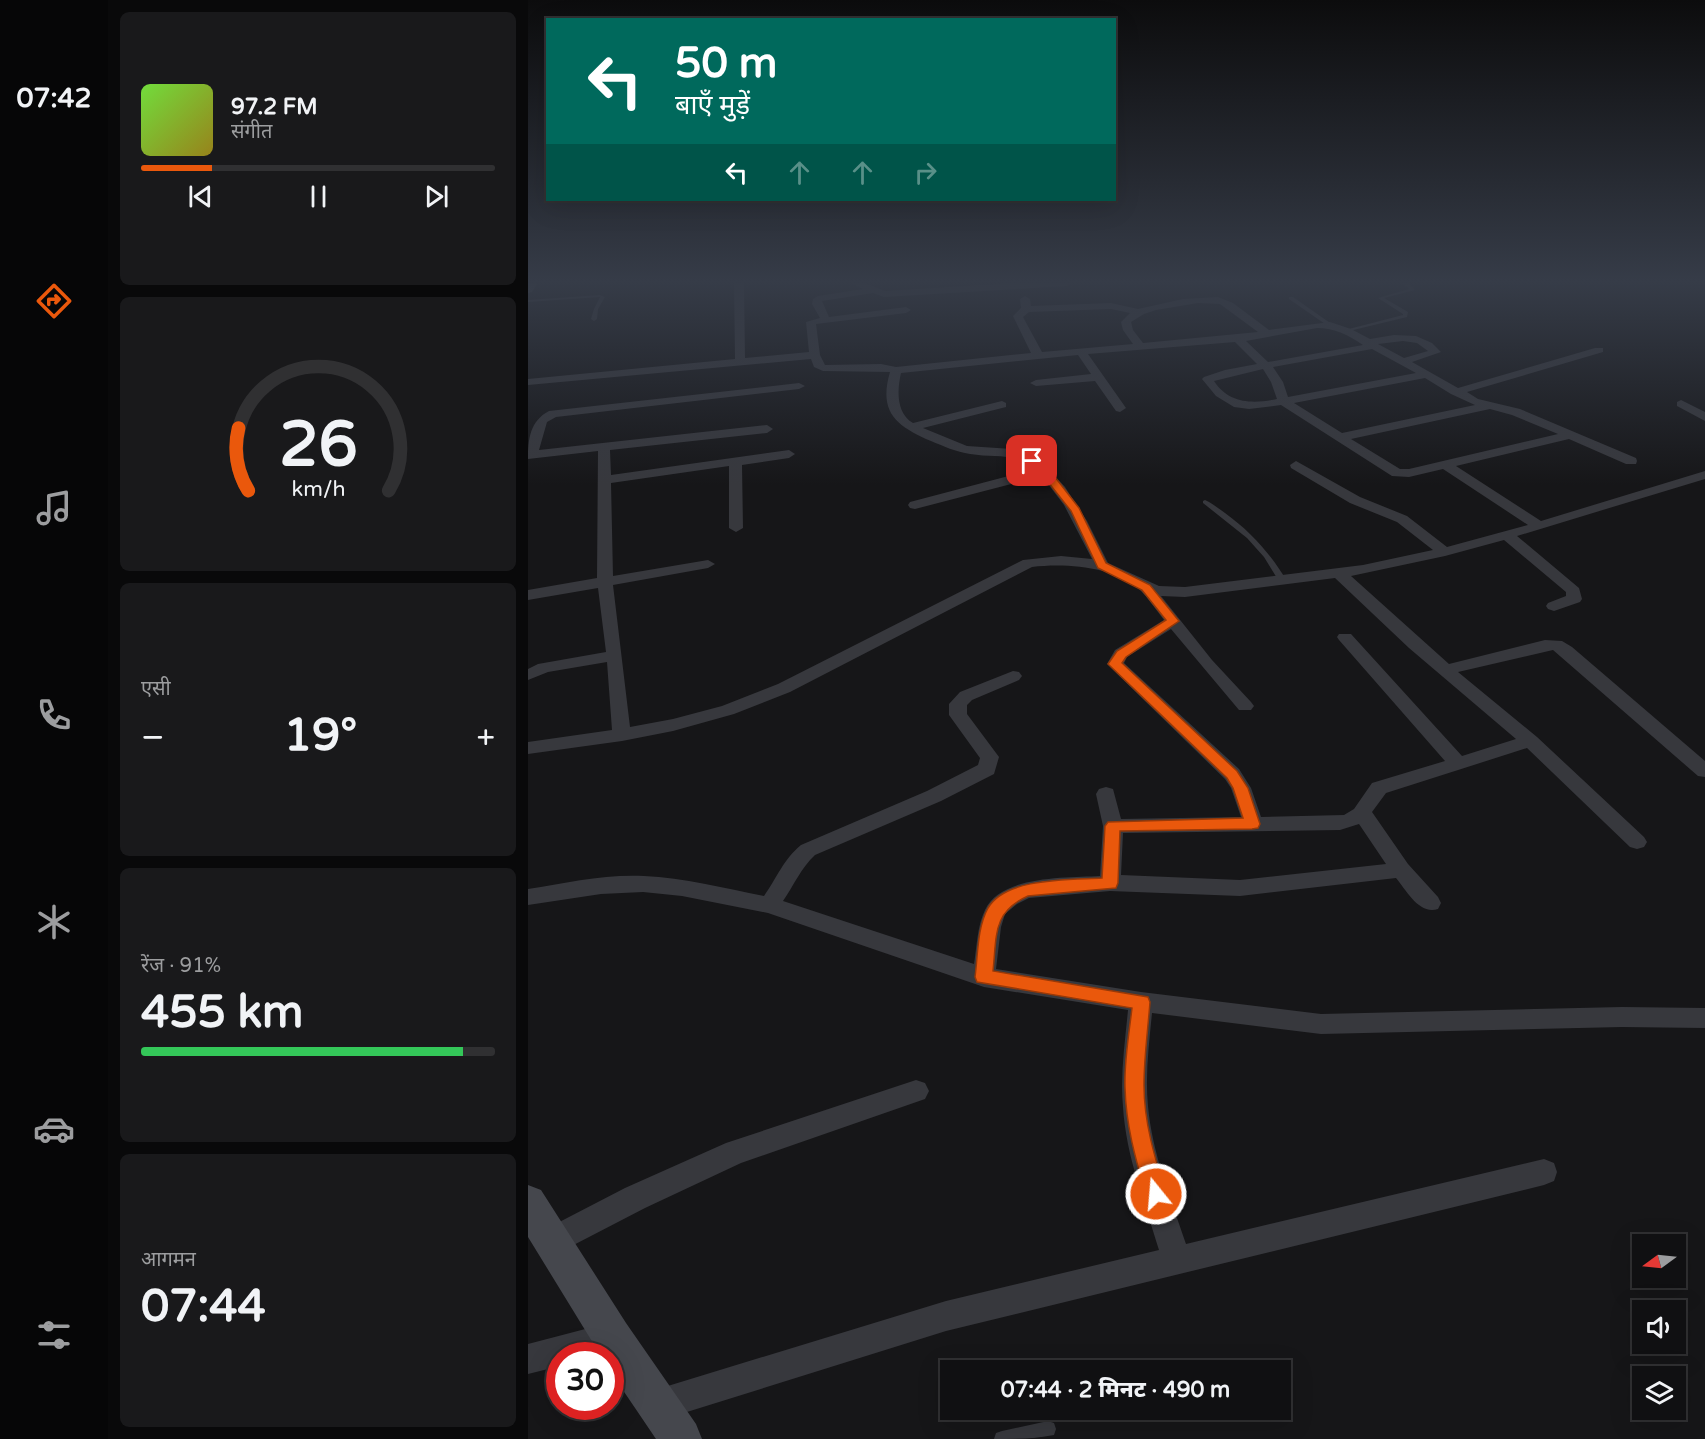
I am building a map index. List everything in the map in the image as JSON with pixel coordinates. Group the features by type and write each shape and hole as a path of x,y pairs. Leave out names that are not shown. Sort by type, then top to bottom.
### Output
{"street":[{"path":"740,350 740,362"},
{"path":"814,350 818,365 823,368 881,367 896,370 1099,350"},
{"path":"1035,350 1038,356"},
{"path":"1250,350 1266,366 1277,382 1284,402 1396,473 1409,473 1446,465 1570,435"},
{"path":"1341,350 1212,376 1208,379 1214,388 1233,404 1239,406 1284,402 1425,375"},
{"path":"1381,350 1455,392 1486,406 1516,412 1631,461"},
{"path":"1402,362 1436,352 1434,350"},
{"path":"1455,392 1598,350"},
{"path":"1081,352 1120,408"},
{"path":"528,382 815,355"},
{"path":"896,370 894,376 896,413 900,420 957,448 1027,457 1044,471 1076,510 1102,565"},
{"path":"1036,383 1099,377"},
{"path":"767,429 530,454 542,420 553,414 799,386"},
{"path":"1681,404 1705,417"},
{"path":"912,427 1002,405"},
{"path":"1342,437 1486,406"},
{"path":"604,448 605,583 615,656 622,735"},
{"path":"603,480 789,454"},
{"path":"735,462 736,528"},
{"path":"1296,465 1355,500 1402,519 1445,552"},
{"path":"1446,465 1539,526"},
{"path":"915,505 1044,471"},
{"path":"528,748 622,735 702,718 784,688 1028,563 1041,561 1102,565 1146,588 1159,592 1185,592 1340,574 1445,552 1705,475"},
{"path":"1507,535 1574,591 1574,599 1554,606"},
{"path":"528,596 708,564"},
{"path":"1340,574 1445,670 1530,741 1637,842"},
{"path":"1146,588 1221,682 1245,706"},
{"path":"1173,621 1121,654 1115,664 1232,774 1241,788 1252,824"},
{"path":"1345,637 1459,764"},
{"path":"1445,670 1545,645 1556,645 1566,651 1705,771"},
{"path":"528,675 544,668 615,656"},
{"path":"769,905 788,878 794,862 808,850 934,796 987,769 990,757 958,715 958,704 966,696 1013,676"},
{"path":"1113,826 1352,821 1363,814 1371,795 1379,788 1530,741"},
{"path":"1106,794 1113,826 1110,883"},
{"path":"1363,814 1401,870 1430,903"},
{"path":"984,977 990,927 996,910 1009,898 1026,890 1110,883 1240,888 1401,870"},
{"path":"528,897 601,886 643,884 682,888 769,905 984,977 1141,1002 1321,1024 1611,1017 1705,1018"},
{"path":"1141,1002 1134,1085 1137,1119 1142,1149 1177,1261"},
{"path":"552,1241 634,1198 735,1152 916,1091"},
{"path":"658,1405 946,1316 1544,1172"},
{"path":"528,1203 612,1337 681,1439"},
{"path":"528,1359 612,1337"}],"lane":[{"path":"1206,502 1263,548 1283,581"},
{"path":"1002,1439 1048,1429"}],"route":[{"path":"1032,461 1044,471 1076,510 1102,565 1146,588 1173,621 1121,654 1115,660 1115,664 1218,758 1232,774 1241,788 1252,824 1113,826 1110,883 1026,890 1009,898 996,910 990,927 984,977 1141,1002 1134,1085 1142,1149 1156,1194"}]}
